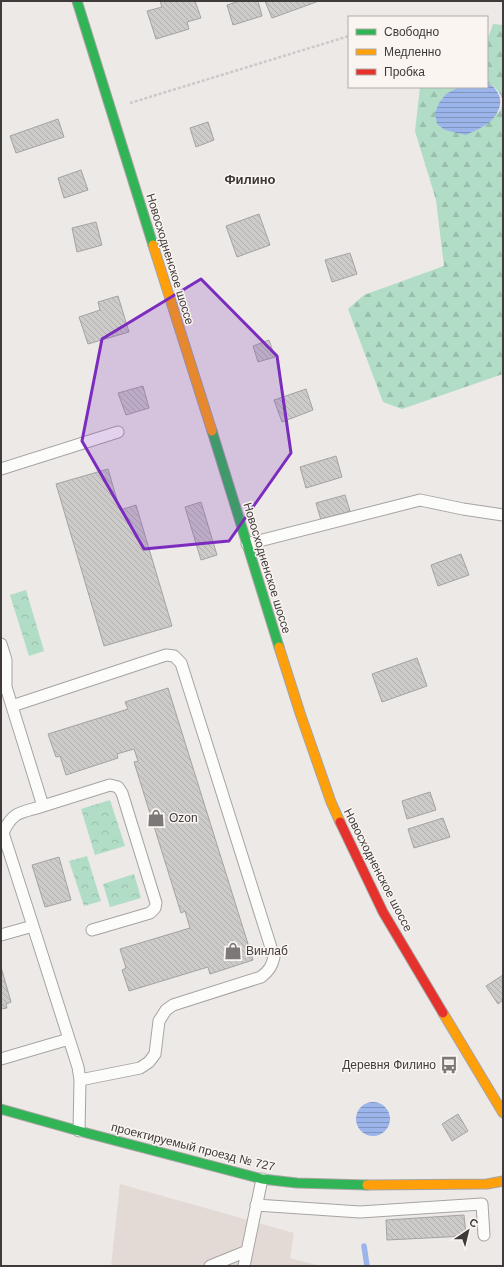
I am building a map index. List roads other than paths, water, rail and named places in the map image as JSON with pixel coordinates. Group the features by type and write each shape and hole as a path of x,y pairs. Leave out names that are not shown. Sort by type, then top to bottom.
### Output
{"main road":[{"name":"Новосходненское шоссе","path":"77,1 300,713 331,802 383,912 503,1113"},
{"name":"проектируемый проезд № 727","path":"1,1109 262,1179 298,1183 368,1185 487,1184 503,1181"}],"lane":[{"path":"1,469 118,432"},
{"path":"247,544 420,500 463,509 503,515"},
{"path":"1,644 6,660 6,686 43,806"},
{"path":"12,706 166,655 174,656 181,663 274,957 268,972 261,977 174,1005 166,1010 159,1021 155,1054 149,1062 140,1068 80,1080"},
{"path":"79,1131 80,1080 78,1067 3,833 7,823 14,815 110,786 118,787 122,793 156,903 155,908 150,913 92,930"},
{"path":"1,935 32,926"},
{"path":"1,1059 69,1039"},
{"path":"244,1266 262,1179"},
{"path":"256,1205 360,1212 482,1204 484,1235"},
{"path":"210,1266 247,1251"}],"water":[{"path":"488,83 497,91 500,105 491,121 466,135 445,130 437,124 435,113 439,103 446,94 457,88 488,88"},
{"path":"373,1102 385,1107 390,1119 385,1131 373,1136 361,1131 356,1119 361,1107"}],"waterway":[{"path":"364,1246 367,1266"}],"place":[{"name":"Ozon","path":"156,818"},
{"name":"Винлаб","path":"233,951"},
{"name":"Деревня Филино","path":"449,1065"}],"district":[{"name":"Филино","path":"250,179"}]}
